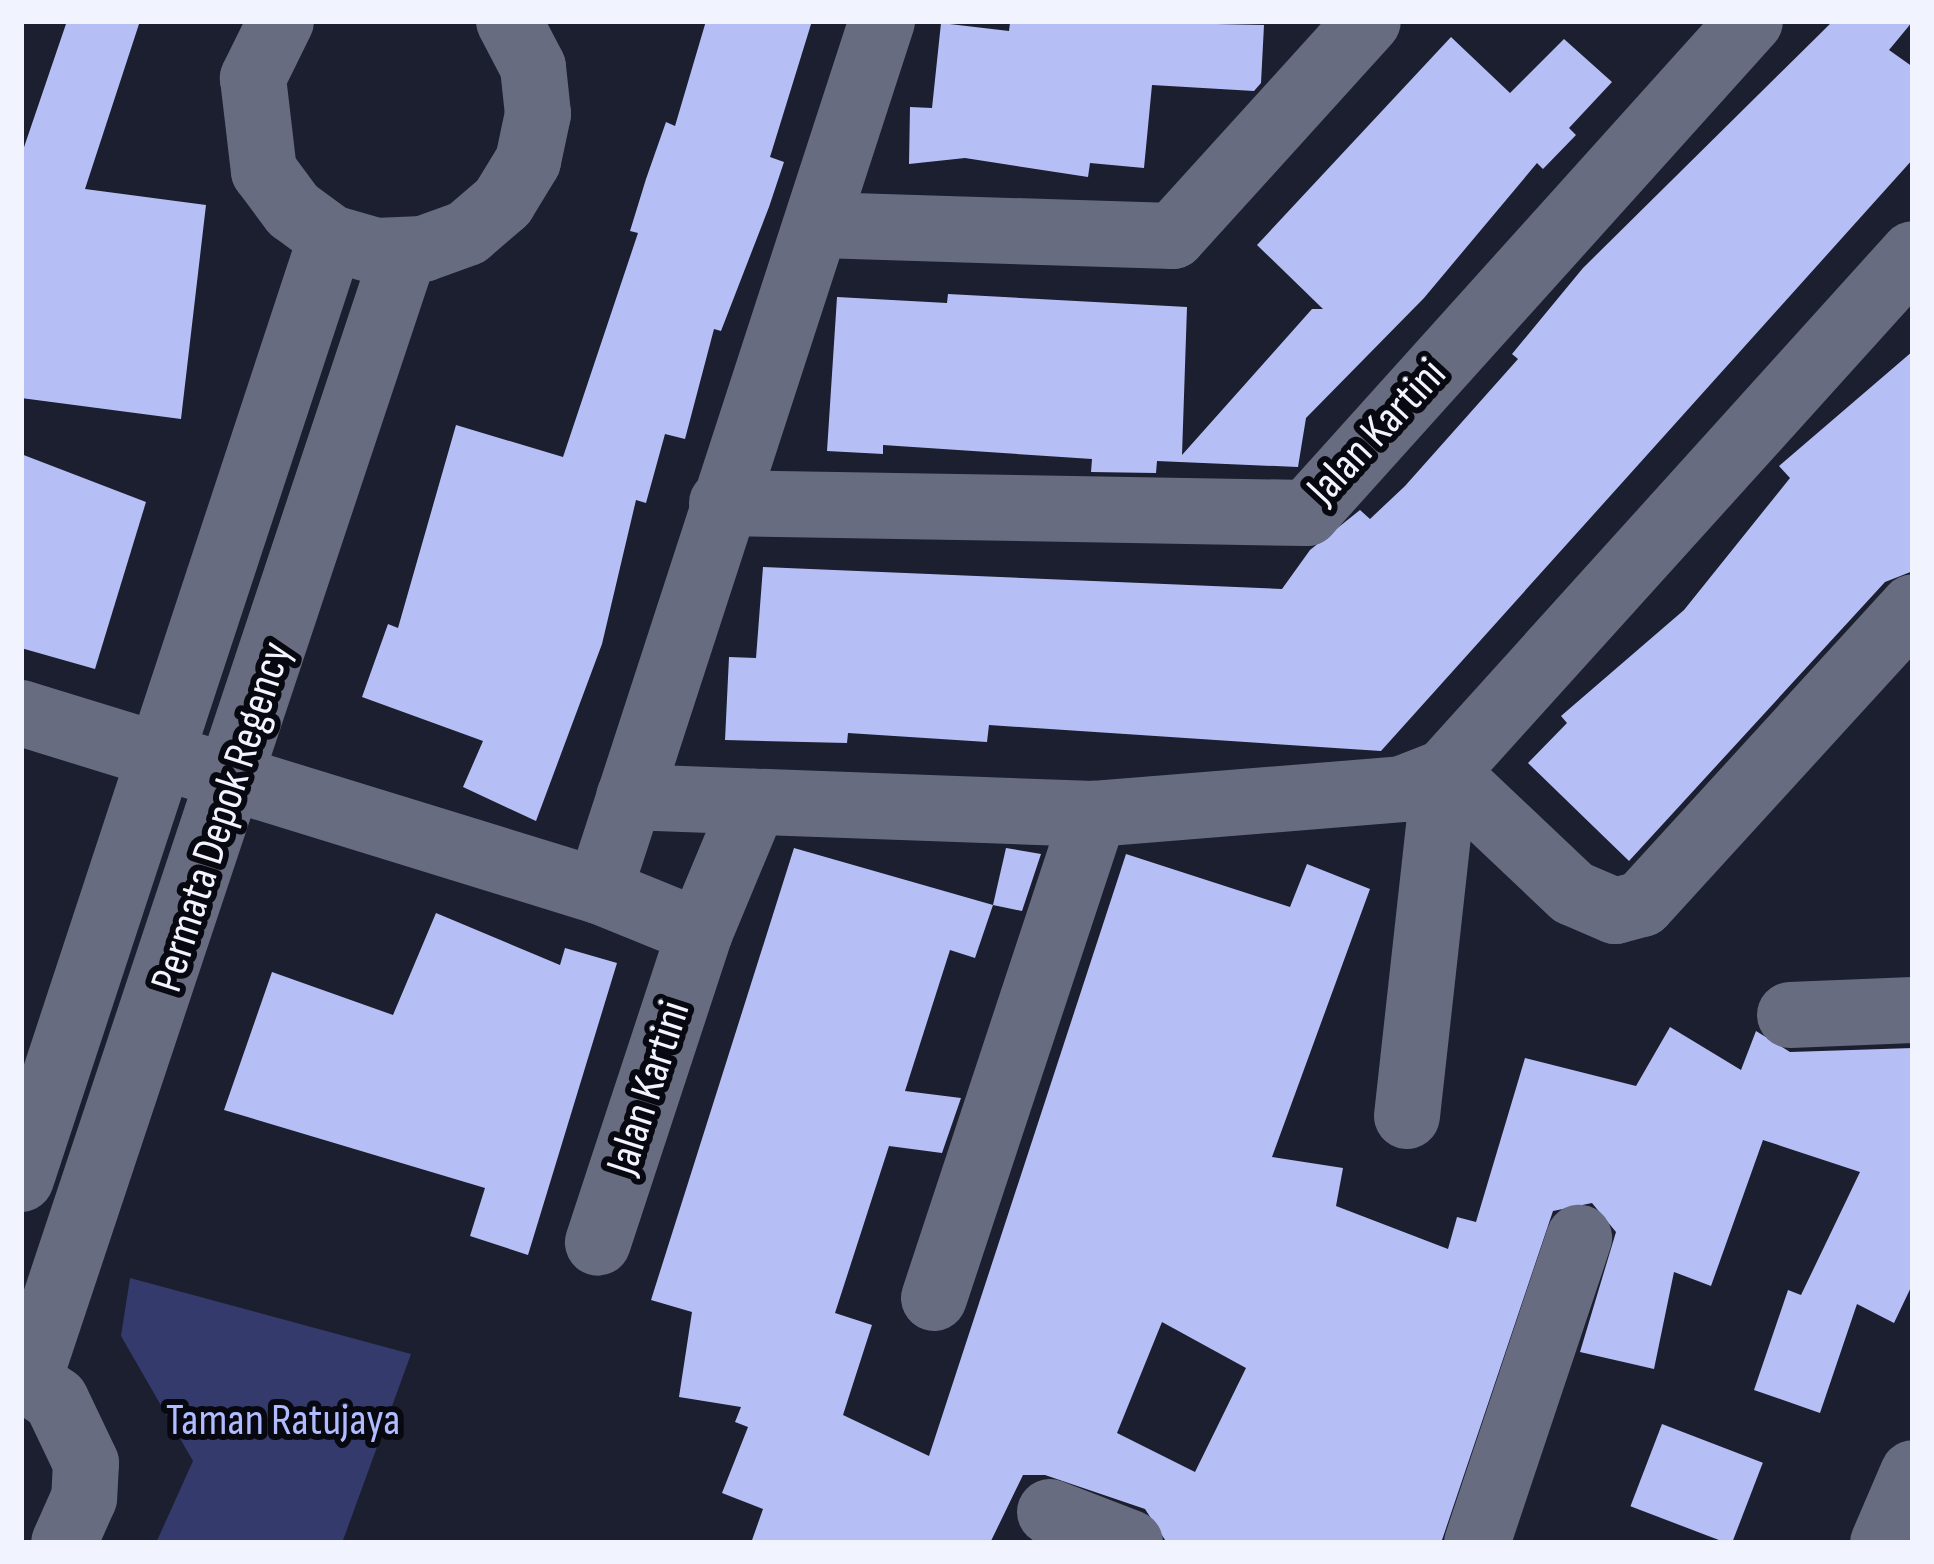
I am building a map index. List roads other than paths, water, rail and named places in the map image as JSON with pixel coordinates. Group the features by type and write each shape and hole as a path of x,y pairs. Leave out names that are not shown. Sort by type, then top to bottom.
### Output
{"street":[{"path":"281,21 253,77 251,125 264,171 292,210 331,238 405,250 467,232 503,202 528,161 538,115 532,67 509,21"},
{"path":"599,891 722,503 821,225 882,21"},
{"path":"821,225 1173,236 1368,21"},
{"name":"Jalan Kartini","path":"722,503 1307,513 1743,23"},
{"name":"Permata Depok Regency","path":"23,1170 331,238"},
{"name":"Permata Depok Regency","path":"64,1543 85,1498 86,1463 56,1400 25,1378 237,775 405,250"},
{"path":"628,797 1094,814 1402,789 1445,772 1913,254"},
{"path":"1445,772 1573,893 1615,911 1642,904 1913,608"},
{"path":"21,713 237,775 599,891 700,932"},
{"path":"1407,1116 1445,772"},
{"name":"Jalan Kartini","path":"598,1243 700,932 754,802"},
{"path":"934,1298 1094,814"},
{"path":"1790,1015 1913,1010"},
{"path":"1477,1543 1579,1238"},
{"path":"1883,1543 1913,1473"},
{"path":"1049,1512 1130,1543"}],"park label":[{"name":"Taman Ratujaya","path":"283,1421"}]}
